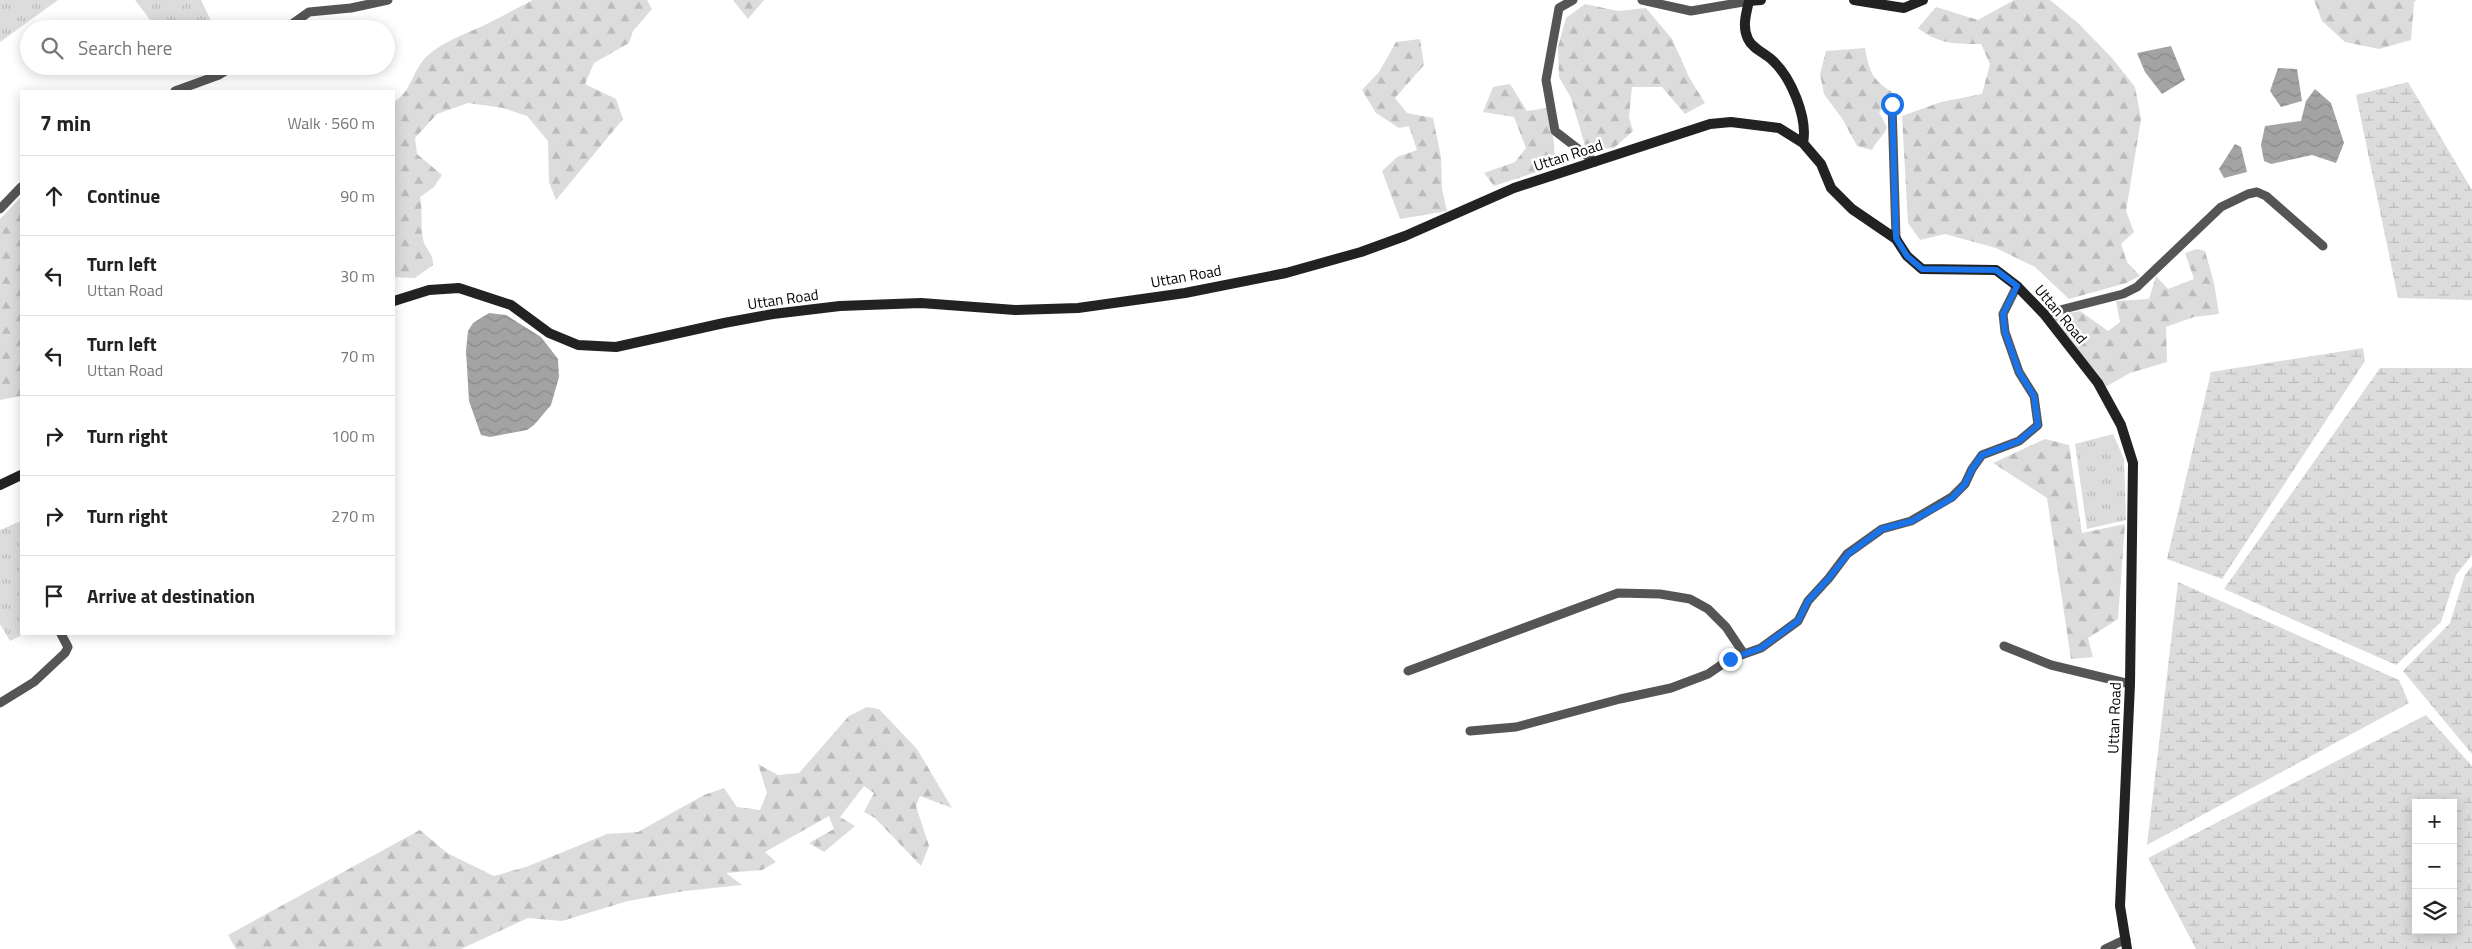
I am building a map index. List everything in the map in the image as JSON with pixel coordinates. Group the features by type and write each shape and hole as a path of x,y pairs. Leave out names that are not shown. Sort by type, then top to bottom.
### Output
{"main road":[{"path":"1761,0 1749,1 1745,19 1748,39 1777,64 1787,80 1804,122 1803,143"},
{"path":"1854,0 1904,8 1923,0"},
{"name":"Uttan Road","path":"395,301 429,290 459,288 511,305 549,333 578,345 616,347 724,323 840,306 921,303 1014,310 1078,308 1186,293 1295,271 1405,236 1514,188 1710,124 1732,122 1779,128 1803,143 1821,164 1831,188 1852,209 1896,238 1907,256 1922,269 1996,270 2017,286 2044,314 2098,383 2121,425 2134,463 2130,684 2120,906 2127,944"},
{"path":"0,485 20,475"}],"street":[{"path":"298,20 309,12 351,8 388,0"},
{"path":"1573,0 1559,8 1546,80 1555,131 1594,162"},
{"path":"1642,0 1691,11 1749,1"},
{"path":"178,90 219,75"},
{"path":"1892,104 1896,238"},
{"path":"0,209 20,188"},
{"path":"2044,314 2124,294 2137,287 2221,207 2248,194 2257,192 2266,196 2322,246"},
{"path":"1470,732 1516,727 1620,699 1671,688 1708,674 1730,659 1761,648 1798,621 1808,601 1848,554 1882,529 1912,521 1952,498 1965,484 1972,469 1982,455 2019,441 2038,425 2034,396 2019,372 2005,332 2003,314 2017,286"},
{"path":"1408,671 1618,593 1660,594 1690,599 1708,609 1726,627 1744,654"},
{"path":"0,703 34,682 65,653 68,647 62,635"},
{"path":"2004,646 2051,666 2130,684"},
{"path":"2106,949 2127,944"}],"green space":[{"path":"0,0 58,0 30,20 20,20 20,28 0,42"},
{"path":"135,0 201,0 211,20 150,20"},
{"path":"533,0 647,0 652,9 633,31 629,43 594,63 585,84 616,99 623,119 556,200 549,182 548,141 527,116 503,108 468,103 437,114 415,138 417,154 442,175 434,187 420,197 423,239 432,258 433,265 415,278 395,277 395,101 405,92 427,56 448,42"},
{"path":"733,0 764,0 748,19"},
{"path":"2014,0 2050,0 2079,24 2112,58 2135,87 2141,119 2126,211 2134,232 2121,244 2127,262 2140,276 2126,283 2069,299 2035,267 1996,248 1945,234 1920,240 1908,223 1902,116 1941,102 1982,94 1990,64 1981,44 1940,40 1918,28 1936,7 1978,20"},
{"path":"2314,0 2417,0 2414,2 2411,40 2379,49 2345,42 2322,21"},
{"path":"1585,4 1618,11 1646,8 1672,39 1690,79 1705,103 1685,114 1662,87 1632,87 1629,117 1633,131 1614,148 1586,149 1571,98 1559,77 1558,47 1566,18"},
{"path":"1420,39 1424,65 1395,98 1407,113 1433,118 1441,157 1442,189 1447,211 1400,219 1382,171 1397,157 1417,150 1409,126 1399,128 1376,113 1362,90 1379,72 1396,42"},
{"path":"1865,48 1872,74 1892,92 1885,106 1879,112 1887,127 1872,150 1857,146 1843,120 1824,94 1820,74 1826,51"},
{"path":"2408,82 2472,190 2472,300 2398,298 2356,95"},
{"path":"1510,84 1527,111 1547,108 1554,142 1555,166 1494,186 1484,173 1515,162 1526,148 1514,117 1483,112 1493,87"},
{"path":"20,198 20,396 0,400 0,219"},
{"path":"2197,249 2205,251 2214,283 2219,314 2194,317 2166,327 2167,362 2130,373 2105,387 2050,316 2080,311 2108,331 2120,322 2116,301 2149,299 2156,276 2168,289 2194,279 2185,253"},
{"path":"2363,348 2365,361 2222,579 2167,559 2211,372"},
{"path":"2380,368 2472,368 2472,555 2456,575 2441,622 2396,665 2224,589"},
{"path":"2113,434 2124,459 2126,520 2087,529 2075,444"},
{"path":"2045,439 2069,445 2082,533 2125,524 2118,619 2088,638 2093,657 2071,659 2047,498 1993,463"},
{"path":"20,521 20,635 22,635 10,641 0,624 0,530"},
{"path":"2472,566 2472,754 2403,671 2450,623 2465,575"},
{"path":"2178,582 2399,680 2409,703 2147,845"},
{"path":"867,707 879,709 917,749 952,808 920,796 916,806 929,846 921,866 875,818 864,812 874,793 864,786 840,817 855,826 824,852 809,843 834,829 829,816 765,852 776,862 762,870 726,873 742,885 685,891 628,901 562,921 528,918 461,949 236,949 228,935 420,830 447,853 494,876 526,867 607,834 638,832 704,795 724,788 737,807 760,810 767,793 758,764 778,775 799,773 849,716"},
{"path":"2426,715 2472,766 2472,949 2196,949 2148,858"}],"water":[{"path":"2171,46 2185,80 2162,94 2145,72 2137,53"},
{"path":"2278,68 2297,69 2302,101 2281,107 2270,91"},
{"path":"2315,89 2331,103 2344,143 2336,163 2312,155 2271,164 2264,161 2261,145 2265,126 2301,121 2306,101"},
{"path":"2235,144 2241,147 2247,172 2224,178 2219,169"},
{"path":"489,313 506,315 541,337 558,359 559,377 551,405 534,425 527,430 490,437 481,435 469,401 466,351 468,331 473,323"}],"route":[{"path":"1730,659 1761,648 1787,631 1798,621 1808,601 1848,554 1882,529 1912,521 1952,498 1965,484 1972,469 1982,455 2019,441 2038,425 2034,396 2019,372 2005,332 2003,314 2017,286 1996,270 1976,268 1922,269 1907,256 1896,238 1892,104"}]}
